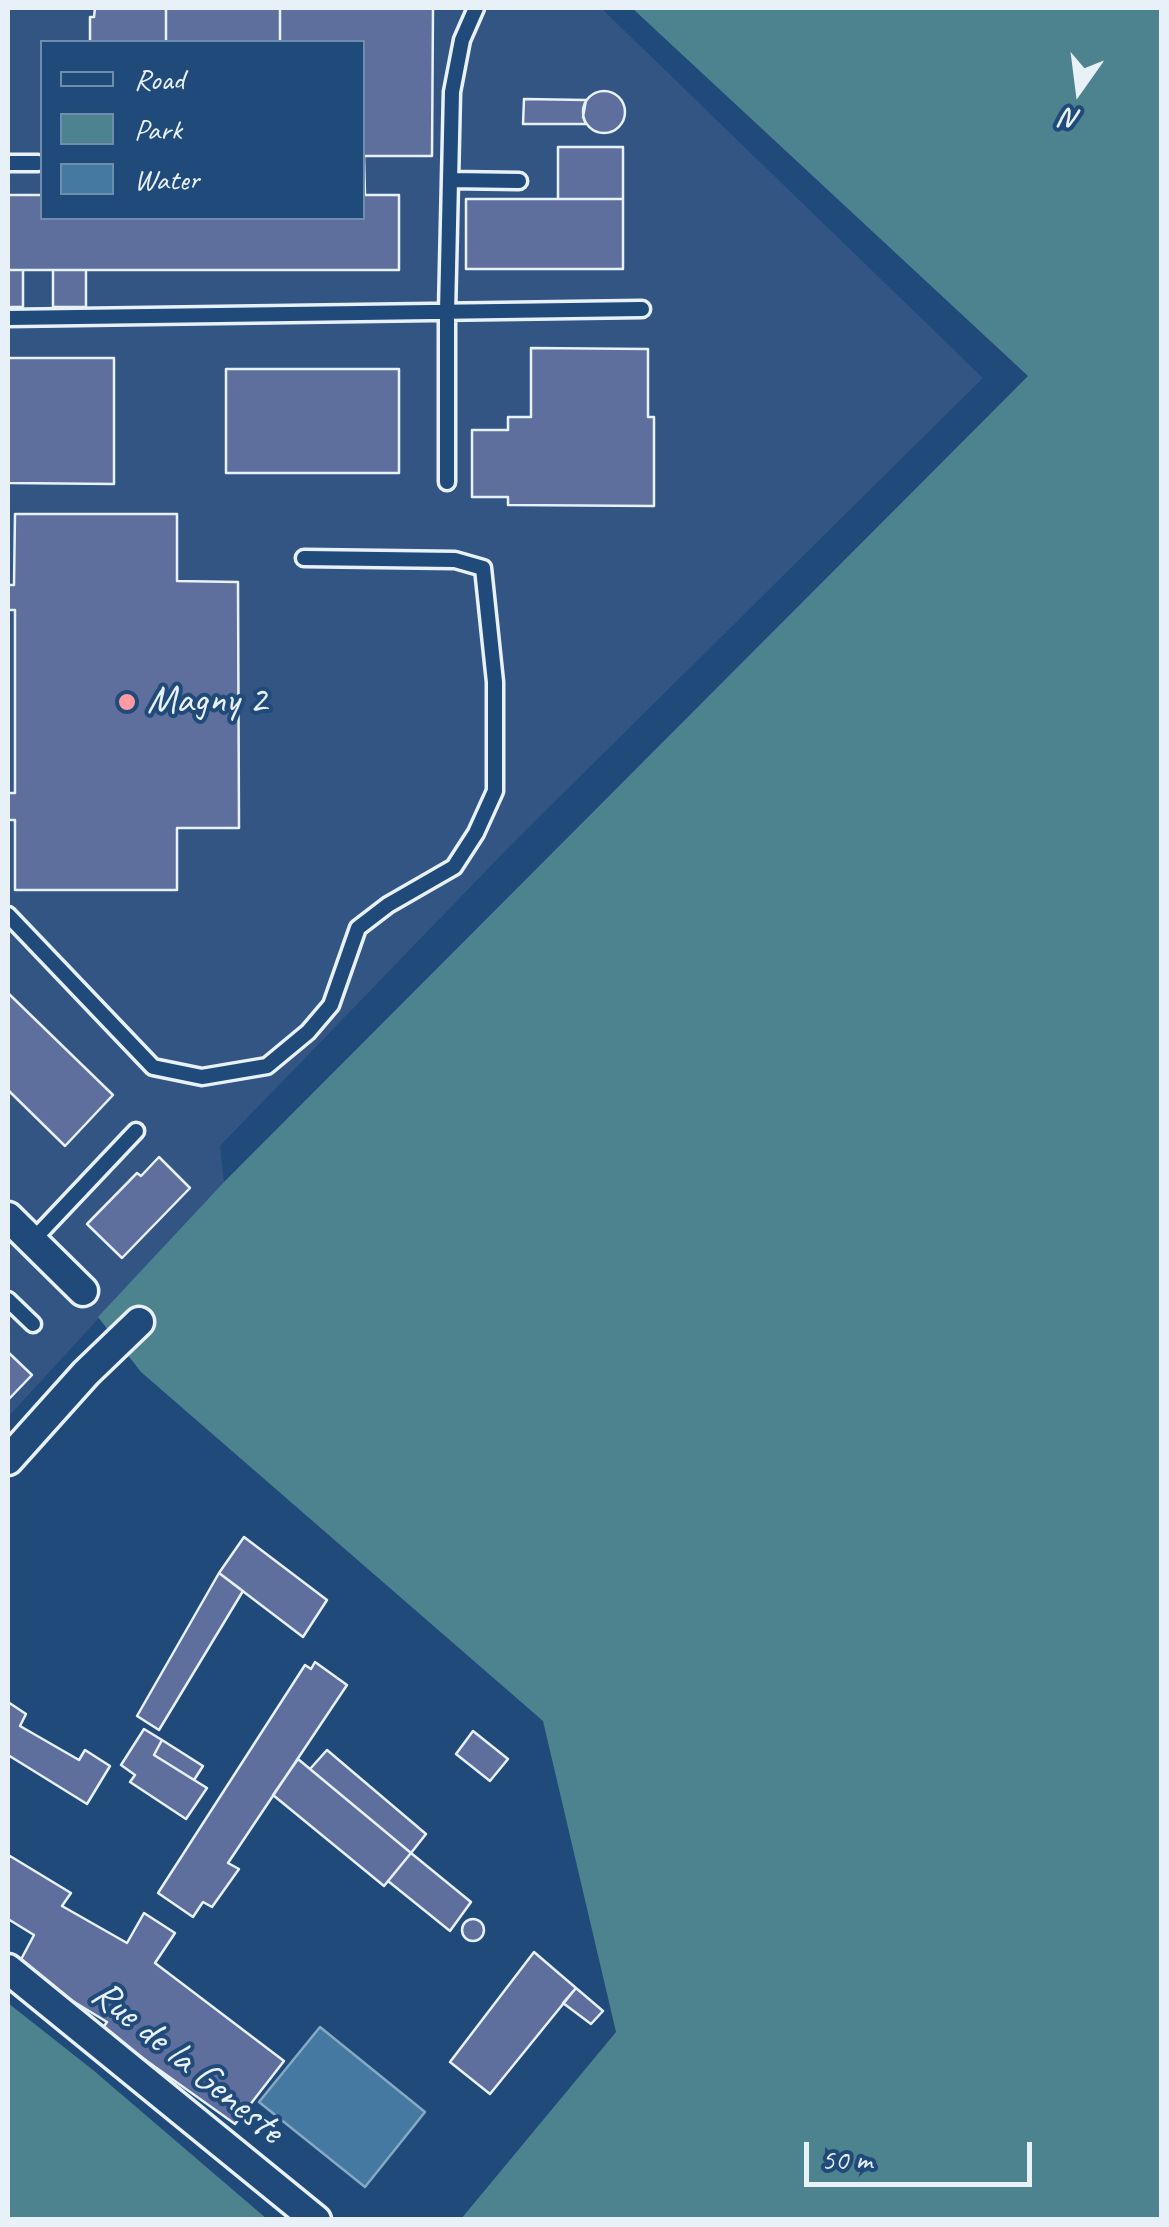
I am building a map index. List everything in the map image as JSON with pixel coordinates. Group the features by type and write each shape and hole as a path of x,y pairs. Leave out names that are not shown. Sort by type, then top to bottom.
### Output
{"street":[{"path":"8,1217 83,1292"},
{"path":"8,1460 138,1322"},
{"name":"Rue de la Geneste","path":"8,1969 316,2220"}],"lane":[{"path":"447,482 452,92 462,40 476,8"},
{"path":"8,163 38,163"},
{"path":"450,180 519,181"},
{"path":"8,318 642,310"},
{"path":"8,915 152,1067 202,1077 267,1066 308,1032 332,1004 358,928 388,905 454,867 476,833 495,791 494,682 484,568 455,560 304,558"},
{"path":"32,1241 136,1131"},
{"path":"8,1300 34,1324"}],"shaded area":[{"path":"8,8 601,8 983,378 513,843 220,1146 224,1182 8,1417"}],"green space":[{"path":"632,8 1161,8 1161,2219 461,2219 616,2032 543,1721 141,1372 98,1317 224,1182 1028,376"},
{"path":"8,2003 93,2070 267,2219 8,2219"}],"water":[{"path":"320,2027 425,2112 365,2187 259,2102"}],"building":[{"path":"95,8 166,8 166,40 90,40 90,17 94,17"},
{"path":"166,8 280,8 280,40 166,40"},
{"path":"280,8 433,8 432,156 365,156 365,40 280,40"},
{"path":"604,91 619,97 625,112 619,127 604,133 589,127 583,112 589,97"},
{"path":"524,99 586,100 586,124 523,124"},
{"path":"558,147 623,147 623,199 558,199"},
{"path":"8,195 40,195 40,220 365,220 365,195 399,195 399,270 8,270"},
{"path":"466,199 623,199 623,269 466,269"},
{"path":"8,270 23,270 23,307 8,307"},
{"path":"53,270 86,270 86,307 53,307"},
{"path":"531,348 648,349 648,417 654,417 654,506 508,505 508,497 472,497 472,430 508,430 508,417 531,417"},
{"path":"8,358 114,358 114,484 8,483"},
{"path":"226,369 399,369 399,473 226,473"},
{"name":"Magny 2","path":"15,514 177,514 177,581 238,582 239,828 177,828 177,890 15,890 15,820 8,820 8,793 15,793 15,610 8,610 8,585 14,585"},
{"path":"8,993 113,1095 65,1146 8,1090"},
{"path":"159,1157 190,1188 122,1258 87,1224 137,1173 141,1176"},
{"path":"8,1352 32,1375 8,1400"},
{"path":"244,1537 327,1600 303,1637 219,1573"},
{"path":"219,1573 243,1591 159,1730 137,1716"},
{"path":"315,1662 347,1685 228,1863 239,1869 212,1907 203,1902 193,1917 158,1893 305,1665 311,1669"},
{"path":"8,1702 26,1714 20,1726 79,1760 85,1750 110,1766 87,1804 8,1755"},
{"path":"144,1729 162,1740 154,1755 207,1788 186,1819 130,1782 135,1775 121,1765"},
{"path":"473,1731 508,1759 490,1781 456,1754"},
{"path":"162,1740 203,1766 194,1780 154,1755"},
{"path":"327,1750 426,1834 411,1853 310,1769"},
{"path":"298,1759 411,1853 384,1886 273,1795"},
{"path":"411,1853 471,1902 450,1931 388,1881"},
{"path":"10,1856 71,1893 62,1906 127,1943 144,1913 175,1933 155,1963 284,2061 235,2124 102,2029 107,2022 17,1967 34,1935 8,1919"},
{"path":"473,1919 481,1922 481,1938 473,1941 465,1938 462,1930 465,1922"},
{"path":"534,1952 576,1988 490,2094 450,2062"},
{"path":"576,1988 603,2011 591,2024 563,2003"}],"place":[{"name":"Magny 2","path":"127,702"}]}
